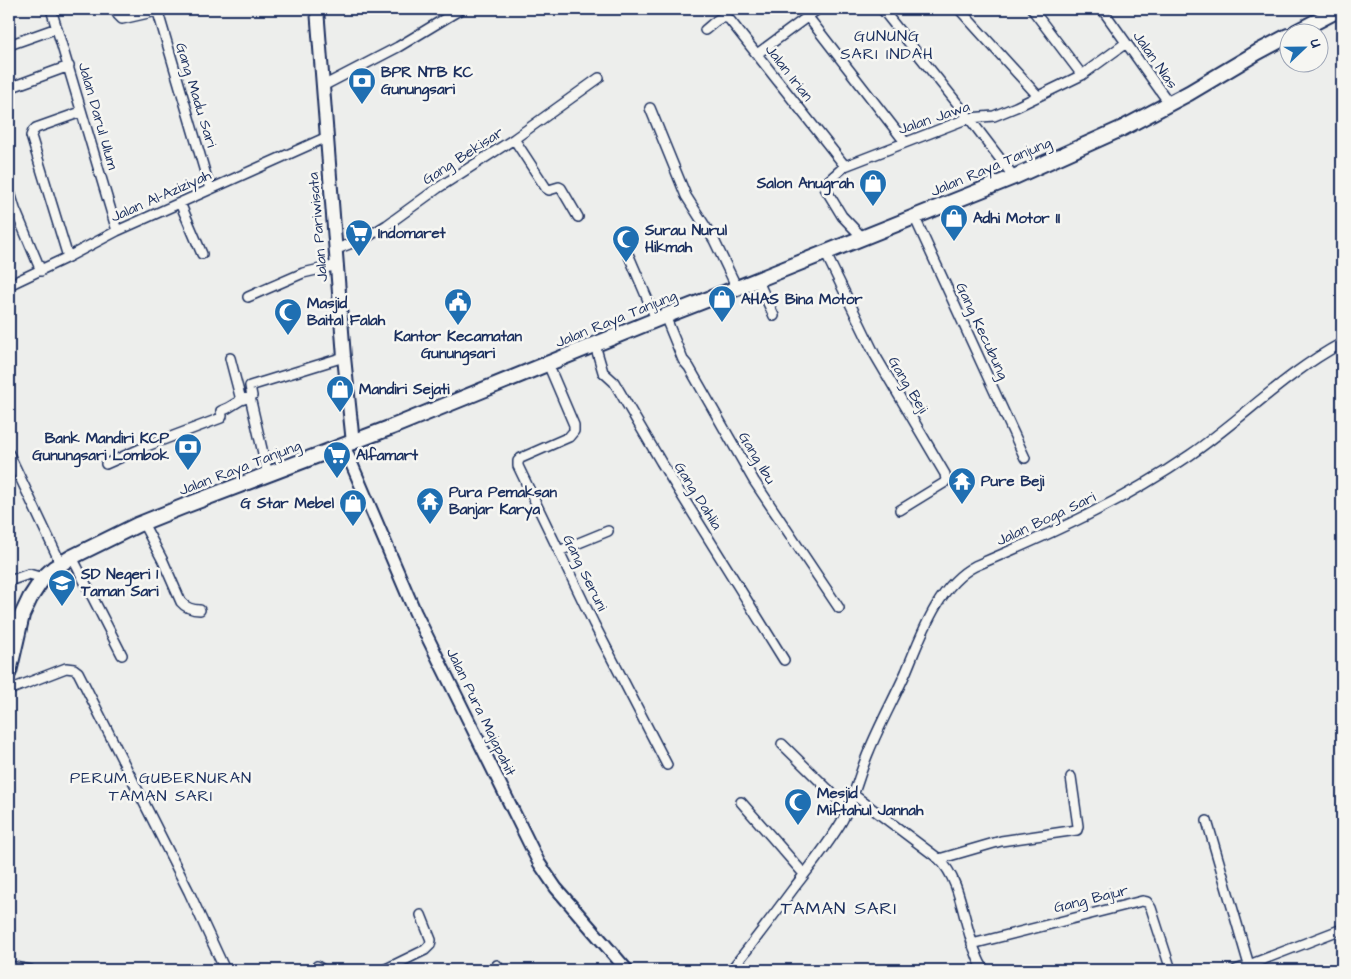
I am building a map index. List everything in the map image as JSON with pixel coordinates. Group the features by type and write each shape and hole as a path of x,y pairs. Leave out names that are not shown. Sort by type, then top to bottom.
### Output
{"main road":[{"name":"Jalan Pariwisata","path":"317,9 337,249 348,445"},
{"path":"1315,22 1340,9"},
{"name":"Jalan Raya Tanjung","path":"9,672 26,606 43,578 66,560 143,523 348,445 1014,176 1123,128 1278,41"}],"street":[{"name":"Jalan Darul Ulum","path":"52,9 117,230"},
{"path":"115,9 118,16 122,19 157,10"},
{"path":"323,86 398,46 461,9"},
{"path":"756,54 818,9"},
{"path":"882,9 1014,176"},
{"path":"959,9 1038,96"},
{"path":"1032,9 1082,75"},
{"name":"Jalan Nias","path":"1102,9 1169,103"},
{"name":"Gang Madu Sari","path":"157,10 210,190"},
{"path":"808,17 905,142"},
{"name":"Jalan Irian","path":"706,30 719,19 727,18 845,166"},
{"path":"9,45 57,28"},
{"name":"Jalan Jawa","path":"862,237 842,216 826,192 825,184 845,166 969,118 994,116 1016,107 1082,75 1126,43"},
{"path":"9,88 69,66"},
{"name":"Gang Bekisar","path":"337,249 381,229 438,188 514,139 599,78"},
{"path":"650,108 686,196 705,224 738,288"},
{"path":"68,257 31,136 35,129 81,112"},
{"name":"Jalan Al-Aziziyah","path":"9,285 68,257 117,230 327,138"},
{"path":"514,139 546,188 549,190 561,188 578,217"},
{"path":"9,189 15,209 41,270"},
{"path":"180,203 202,254"},
{"name":"Gang Kecubung","path":"914,216 1025,458"},
{"name":"Gang Beji","path":"825,252 875,355 946,474 944,483 900,510"},
{"name":"Gang Ibu","path":"629,256 683,360 689,367 754,481 839,608"},
{"path":"248,297 303,273 338,265"},
{"path":"756,279 774,316"},
{"name":"Jalan Boga Sari","path":"731,970 836,831 848,809 869,751 906,671 918,640 938,605 957,579 975,566 1056,531 1111,504 1138,488 1208,442 1298,371 1342,343"},
{"name":"Gang Dahlia","path":"595,345 604,373 614,382 661,462 784,660"},
{"path":"268,475 250,397 252,396 250,386 344,357"},
{"path":"230,358 241,400"},
{"name":"Gang Seruni","path":"548,364 574,425 574,432 568,437 521,458 518,465 594,624 667,765"},
{"path":"106,464 221,418 220,411 250,397"},
{"name":"Jalan Pura Majapahit","path":"348,445 415,612 539,863 556,888 626,970"},
{"path":"9,454 66,560 122,655"},
{"path":"143,523 163,561 181,602 191,609 200,610"},
{"path":"559,551 608,531"},
{"path":"9,582 28,574 43,578"},
{"path":"9,690 66,668 74,669 78,672 184,883 225,970"},
{"path":"782,744 848,809"},
{"path":"939,859 1001,841 1077,830 1071,777"},
{"path":"854,795 939,859 947,868 954,881 972,944 981,966 985,970"},
{"path":"741,802 804,874"},
{"path":"1207,821 1249,965"},
{"name":"Gang Bajur","path":"972,944 1142,900 1147,902 1151,908 1172,970"},
{"path":"384,970 425,950 430,944 431,940 421,915"},
{"path":"1236,970 1342,929"},
{"path":"9,966 30,970"}],"place":[{"name":"BPR NTB KC Gunungsari","path":"362,105"},
{"name":"Salon Anugrah","path":"873,207"},
{"name":"Adhi Motor II","path":"954,242"},
{"name":"Indomaret","path":"359,257"},
{"name":"Surau Nurul Hikmah","path":"626,263"},
{"name":"AHAS Bina Motor","path":"722,323"},
{"name":"Kantor Kecamatan Gunungsari","path":"458,326"},
{"name":"Masjid Baital Falah","path":"288,336"},
{"name":"Mandiri Sejati","path":"340,413"},
{"name":"Bank Mandiri KCP Gunungsari Lombok","path":"188,471"},
{"name":"Alfamart","path":"337,479"},
{"name":"Pure Beji","path":"962,505"},
{"name":"Pura Pemaksan Banjar Karya","path":"430,525"},
{"name":"G Star Mebel","path":"353,527"},
{"name":"SD Negeri 1 Taman Sari","path":"62,607"},
{"name":"Mesjid Miftahul Jannah","path":"798,826"}],"district":[{"name":"GUNUNG SARI INDAH","path":"887,45"},
{"name":"PERUM. GUBERNURAN TAMAN SARI","path":"161,787"},
{"name":"TAMAN SARI","path":"839,908"}]}
